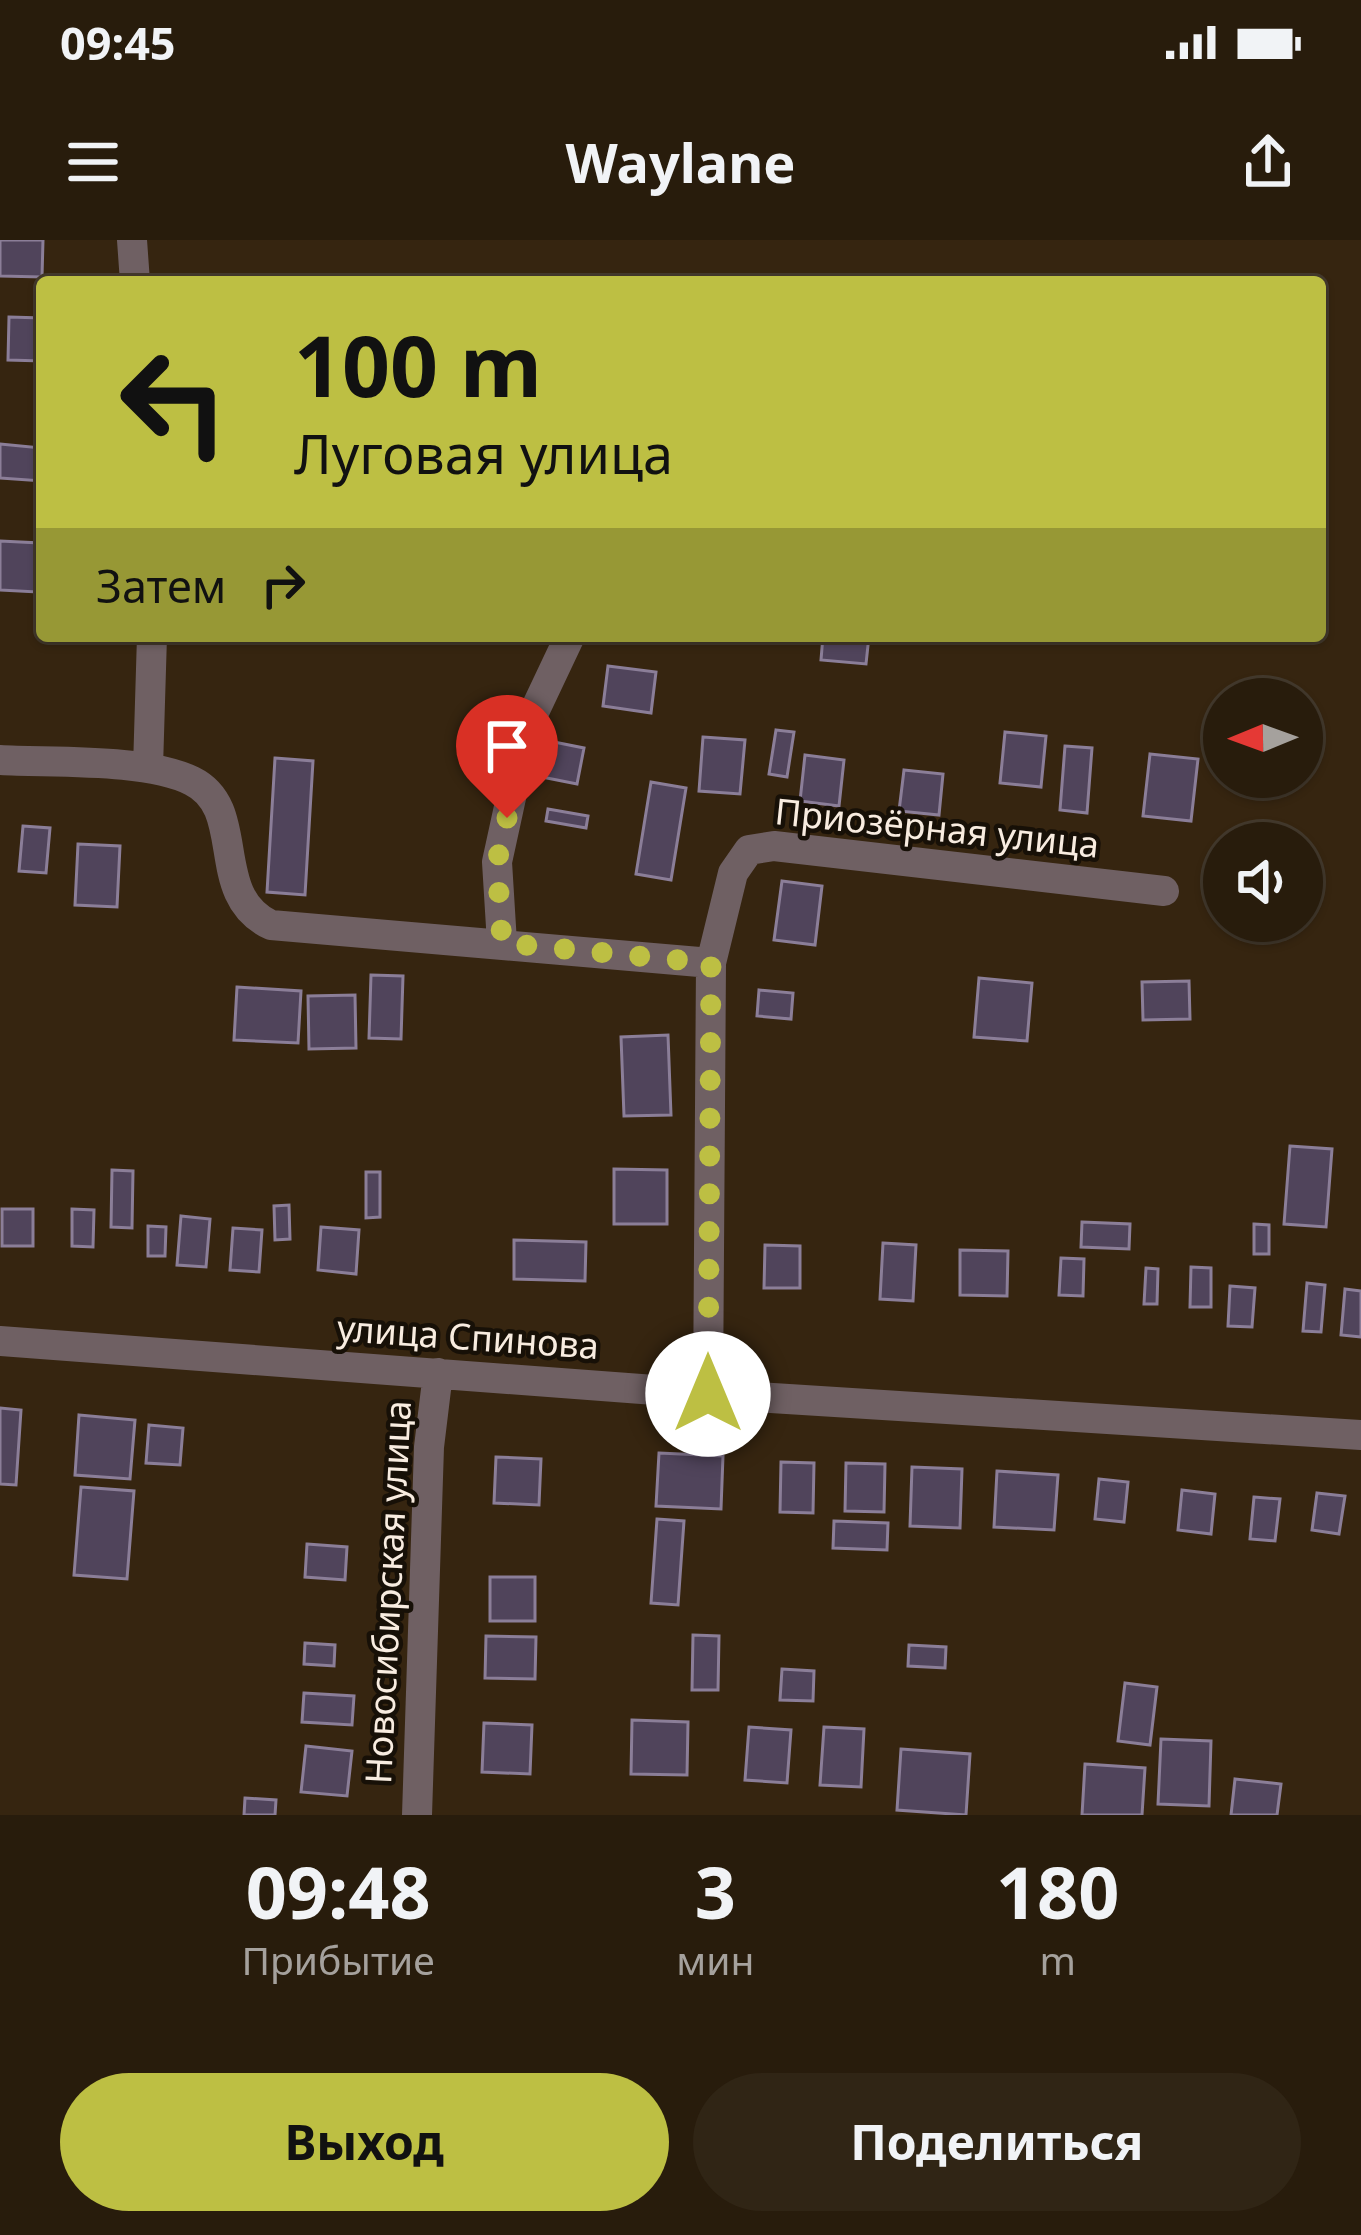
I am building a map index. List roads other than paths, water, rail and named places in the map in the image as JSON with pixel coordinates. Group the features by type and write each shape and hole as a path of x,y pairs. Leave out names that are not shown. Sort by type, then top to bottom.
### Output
{"street":[{"path":"132,240 135,276"},
{"path":"148,768 152,642"},
{"path":"502,943 497,862 526,729 567,642"},
{"path":"0,760 148,768 191,780 210,793 221,810 232,877 250,915 272,925 711,963"},
{"name":"Приозёрная улица","path":"708,1394 711,963 733,873 749,850 774,846 1164,890"},
{"name":"улица Спинова","path":"0,1341 708,1394 1361,1435"},
{"name":"Новосибирская улица","path":"417,1815 429,1448 439,1373"}]}
